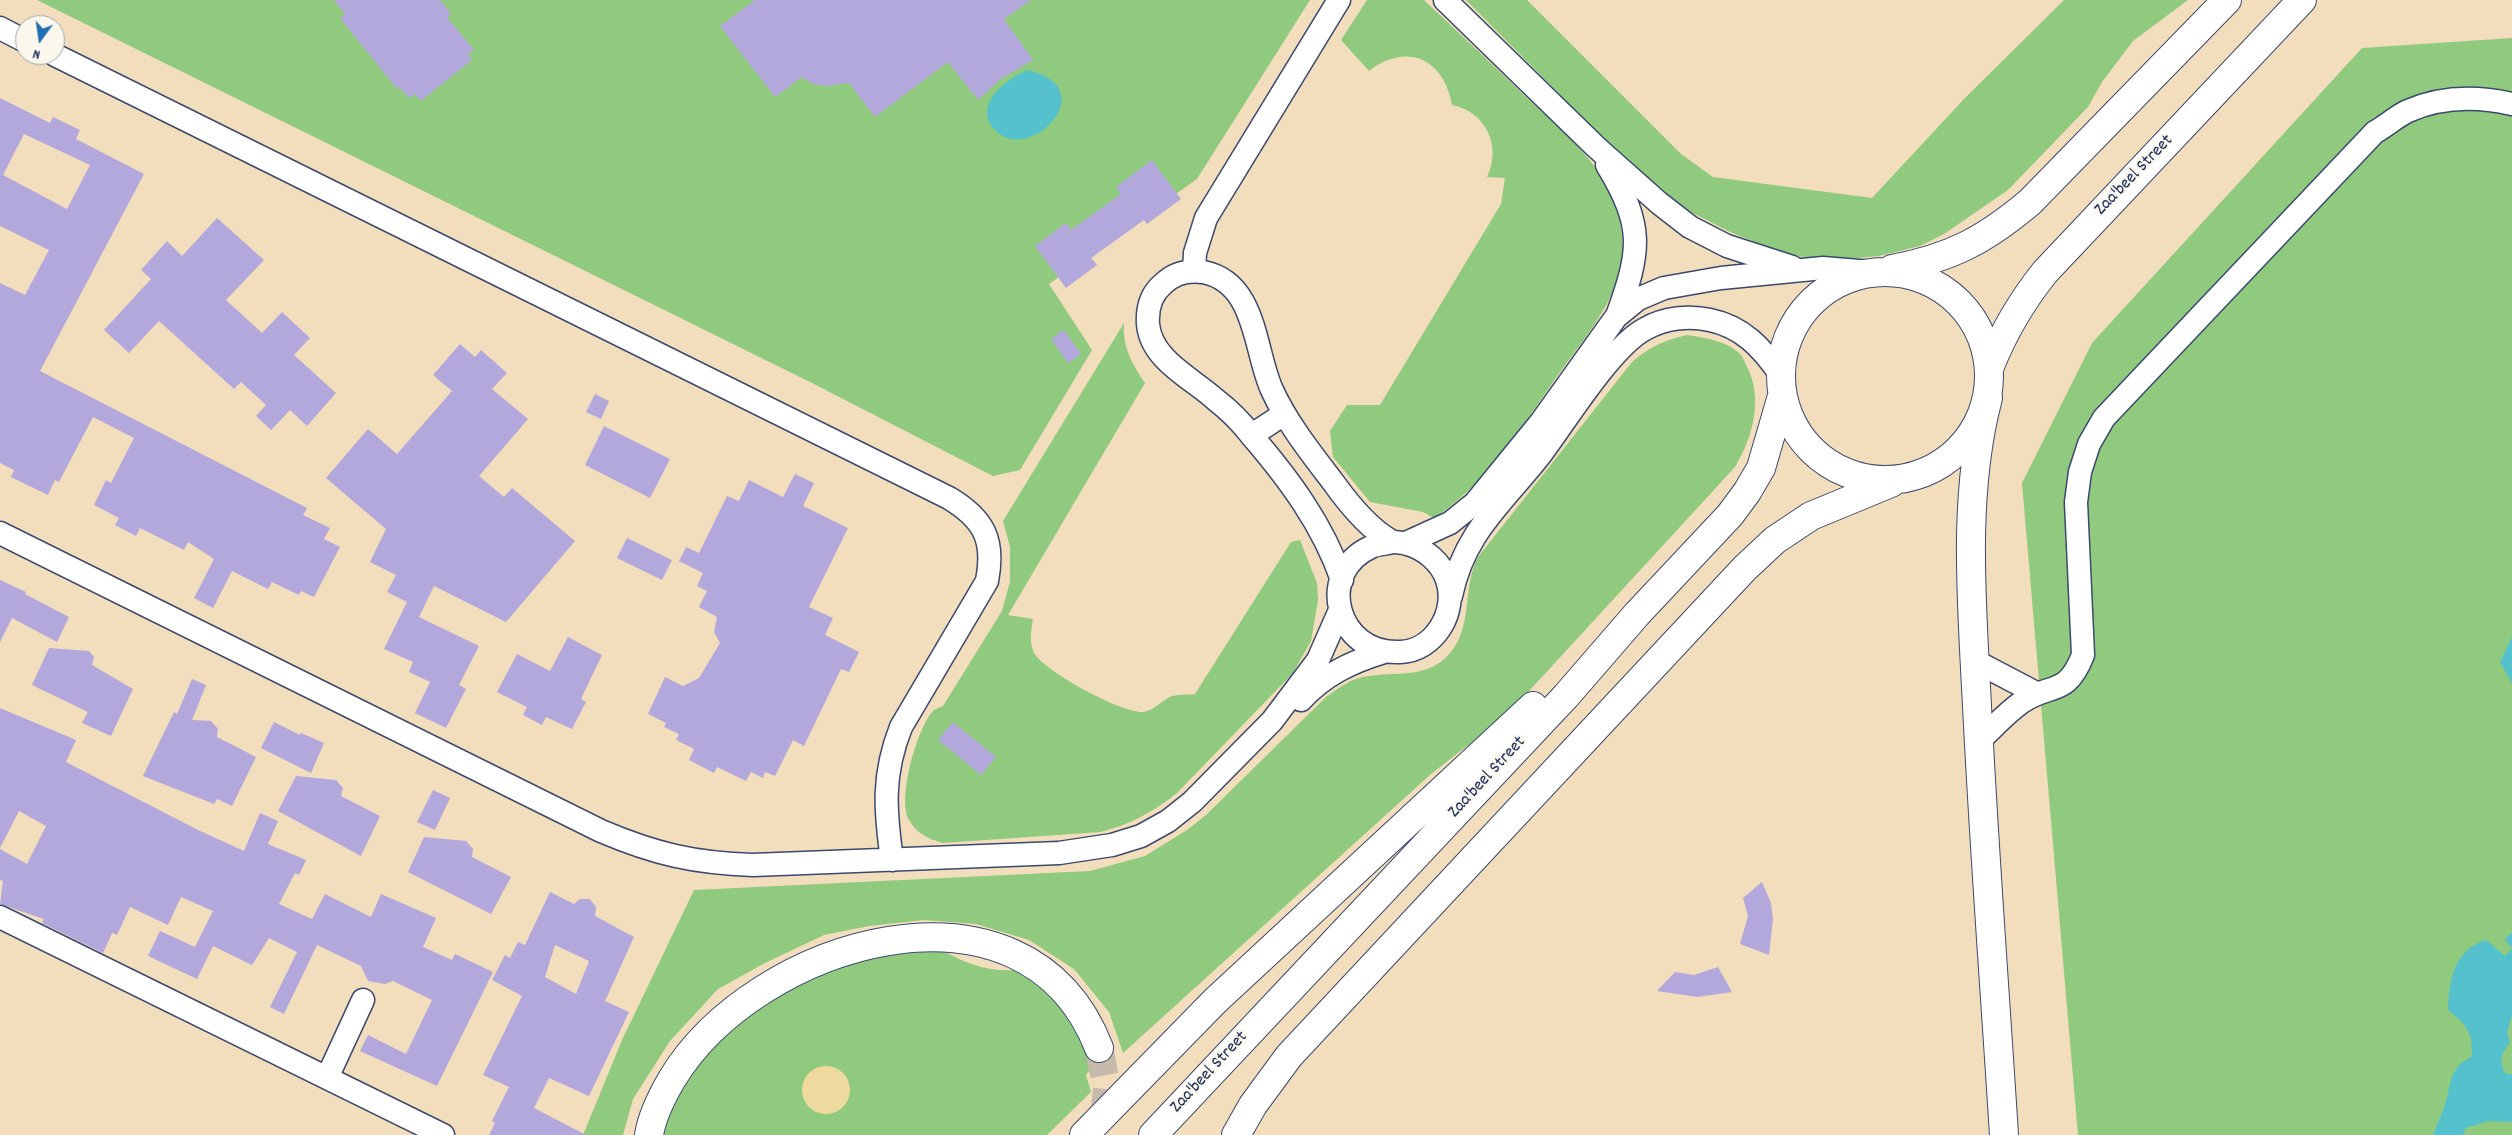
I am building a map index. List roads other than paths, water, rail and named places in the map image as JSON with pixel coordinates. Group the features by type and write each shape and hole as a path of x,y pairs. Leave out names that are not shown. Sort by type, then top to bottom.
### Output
{"main road":[{"path":"1876,272 1922,264 1962,250 1998,229 2030,202 2227,0"},
{"name":"Zaa'beel Street","path":"1990,366 2004,332 2022,300 2045,272 2302,0"},
{"path":"1876,272 1912,275 1941,288 1970,315 1982,335 1990,366 1988,398 1980,426 1972,484 1975,661 2004,1135"},
{"name":"Zaa'beel Street","path":"1153,1135 1560,702 1637,614 1730,515 1747,492 1764,459 1781,385 1784,345 1797,318 1817,296 1842,280 1876,272"},
{"path":"1781,385 1793,426 1812,451 1838,469 1868,479 1900,480"},
{"path":"1236,1135 1253,1105 1289,1056 1678,639 1775,540 1811,516 1930,470 1956,452 1976,428 1988,398"},
{"path":"1084,1135 1161,1053 1326,896 1472,763 1580,660 1637,614"},
{"path":"649,1135 658,1107 680,1066 710,1030 754,994 811,963 866,946 890,941 938,938 961,939 998,947 1032,963 1047,973 1074,999 1093,1031 1100,1048"}],"street":[{"path":"1194,271 1197,244 1206,218 1339,0"},
{"path":"1445,0 1596,147 1659,203 1690,227 1727,246 1799,269"},
{"path":"0,28 15,36"},
{"path":"65,60 966,508 980,523 988,541 991,561 987,581 901,727 893,748 885,793 892,860"},
{"path":"1979,741 2008,712 2036,694 2052,691 2066,683 2077,670 2083,655 2076,502 2080,472 2089,444 2104,418 2375,132 2408,111 2445,100 2483,98 2512,104"},
{"path":"1596,147 1625,196 1633,218 1636,242 1634,266 1616,317 1541,422 1475,503 1450,523 1399,543 1371,547 1353,561 1342,580 1339,595 1340,610 1346,625 1356,638 1369,647 1384,652 1404,652 1421,646 1436,634 1446,618 1458,568 1480,526 1540,456 1607,365 1644,329 1668,320 1696,316 1723,322 1747,335 1765,353 1781,385"},
{"path":"1616,317 1638,300 1664,288 1694,282 1799,269 1847,269 1876,272"},
{"path":"1342,580 1323,534 1310,512 1252,435 1216,400 1170,364 1150,338 1148,310 1158,289 1177,274 1194,271 1212,274 1240,296 1249,312 1261,363 1284,414 1351,506 1399,543 1424,551 1438,563 1447,580 1450,599"},
{"path":"1252,435 1284,414"},
{"path":"0,533 601,831 637,847 675,857 713,863 753,865 1082,851 1112,845 1141,836 1168,821 1192,802 1272,721 1318,660 1340,610"},
{"path":"1272,721 1289,710 1333,672 1349,664 1384,652"},
{"path":"1975,661 2036,694"},
{"path":"0,917 443,1135"},
{"path":"327,1078 363,1000"}],"water":[{"path":"1028,70 1050,79 1060,91 1061,105 1055,118 1044,130 1030,137 1015,140 1001,135 991,125 987,116 988,106 992,97 1000,88 1008,81"},
{"path":"2512,637 2512,683 2500,662"},
{"path":"2512,932 2512,949 2505,939"},
{"path":"2486,940 2505,956 2512,949 2512,1015 2507,1033 2510,1043 2504,1050 2501,1062 2506,1074 2512,1074 2512,1122 2488,1121 2466,1128 2463,1135 2433,1135 2445,1105 2452,1076 2459,1065 2472,1056 2470,1035 2467,1029 2448,1010 2450,988 2455,968 2460,958 2467,951 2475,944"}],"tunnel":[{"path":"1099,1048 1107,1089 1103,1128"}]}
